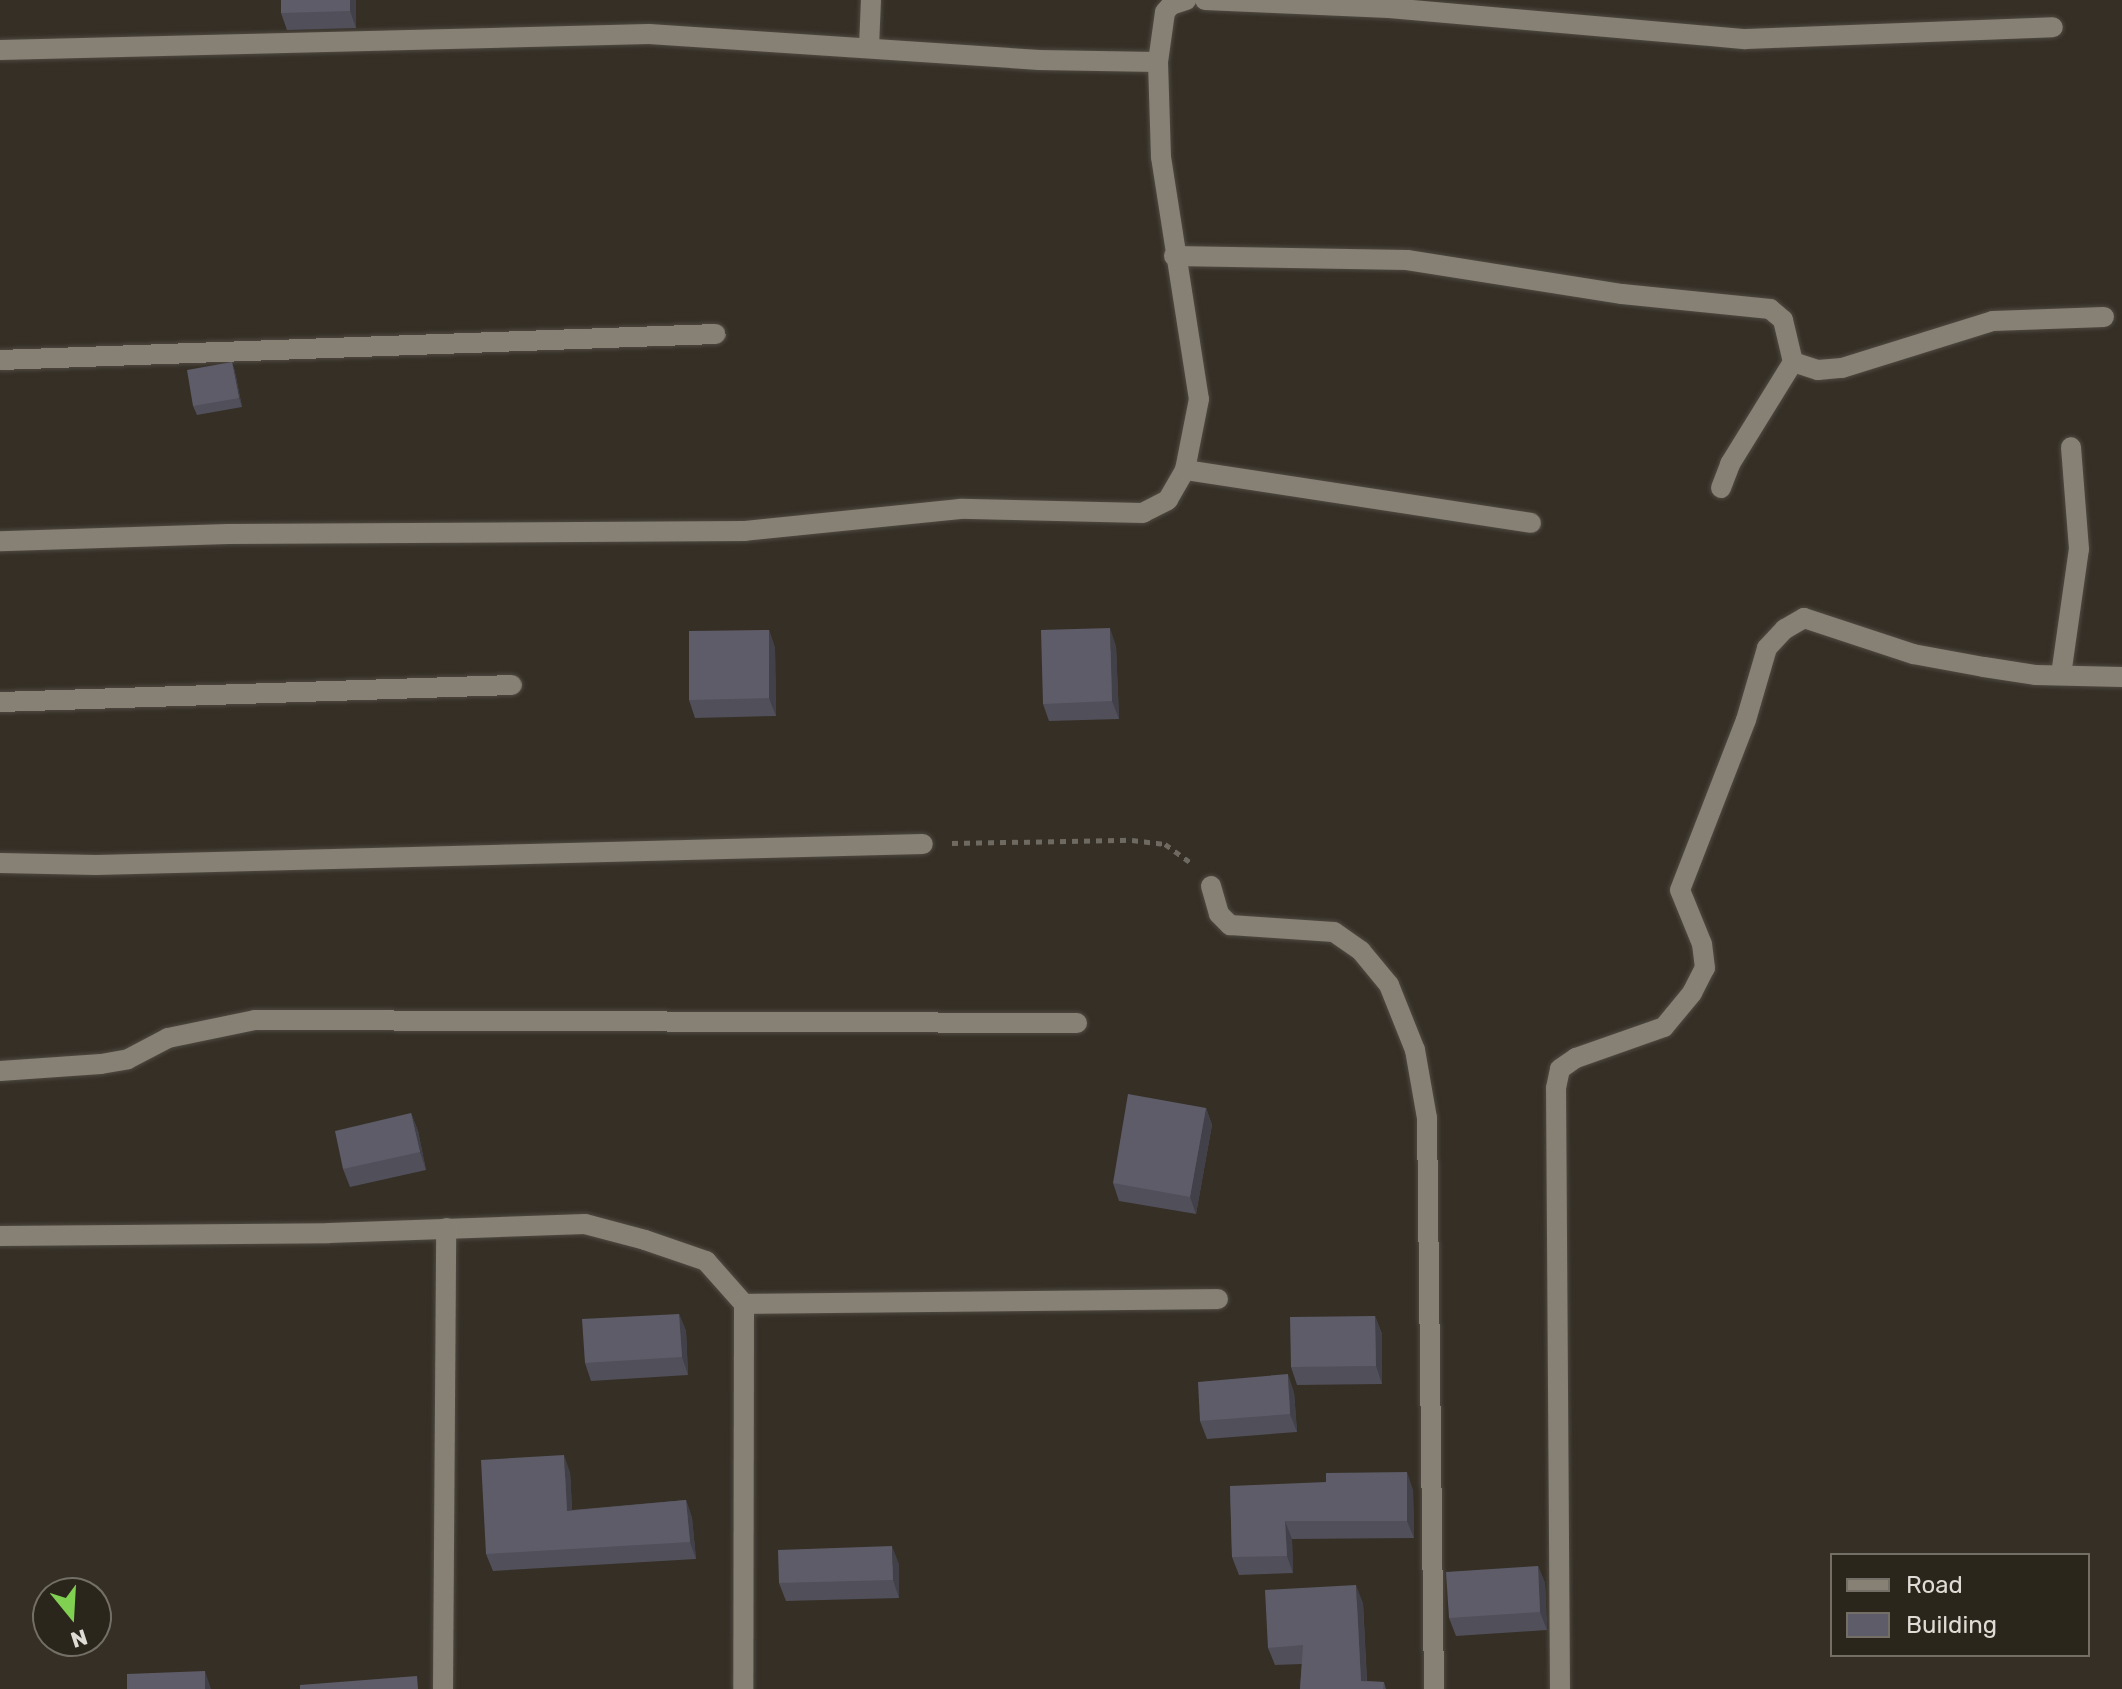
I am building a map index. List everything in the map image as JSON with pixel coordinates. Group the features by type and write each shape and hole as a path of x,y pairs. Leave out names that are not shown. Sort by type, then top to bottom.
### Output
{"street":[{"path":"869,47 871,0"},
{"path":"0,541 228,534 745,531 960,509 1124,515 1159,507 1168,500 1185,470 1199,399 1174,256 1161,157 1158,62 1165,12 1171,5 1186,0"},
{"path":"1205,0 1589,23 1746,39 2053,27"},
{"path":"0,50 649,34 1039,60 1158,62"},
{"path":"1174,256 1407,260 1622,294 1770,309 1783,320 1793,362 1730,464 1721,488"},
{"path":"1793,362 1818,370 1842,368 1993,321 2104,317"},
{"path":"0,360 716,334"},
{"path":"2061,675 2079,549 2071,447"},
{"path":"1185,470 1531,523"},
{"path":"1560,1689 1556,1088 1560,1069 1576,1058 1664,1027 1692,993 1705,968 1702,944 1680,890 1746,720 1767,648 1785,629 1804,618 1913,654 2010,671 2122,677"},
{"path":"0,702 512,685"},
{"path":"0,863 96,865 923,844"},
{"path":"1211,886 1219,914 1230,925 1334,932 1361,951 1389,985 1415,1050 1427,1118 1434,1689"},
{"path":"0,1071 101,1064 128,1059 168,1038 255,1020 1077,1023"},
{"path":"0,1236 329,1233 585,1224 706,1261 744,1304 743,1689"},
{"path":"443,1689 446,1228"},
{"path":"744,1304 1218,1299"}],"path":[{"path":"923,844 1132,840 1165,844 1181,853 1211,886"}],"building":[{"path":"281,0 350,0 350,11 281,13"},
{"path":"232,362 239,398 193,406 187,370"},
{"path":"1110,628 1112,701 1043,704 1041,630"},
{"path":"769,630 769,698 689,700 689,631"},
{"path":"1128,1094 1206,1108 1190,1197 1113,1183"},
{"path":"411,1113 420,1152 343,1169 335,1131"},
{"path":"679,1314 682,1357 585,1363 582,1319"},
{"path":"1375,1316 1376,1366 1291,1367 1290,1317"},
{"path":"1288,1374 1290,1414 1200,1421 1198,1382"},
{"path":"564,1455 567,1511 686,1500 690,1542 486,1554 481,1460"},
{"path":"1407,1472 1407,1521 1285,1521 1287,1556 1232,1557 1230,1486 1326,1482 1326,1473"},
{"path":"892,1546 893,1580 779,1583 778,1550"},
{"path":"1538,1566 1540,1612 1449,1618 1446,1572"},
{"path":"1356,1585 1361,1681 1384,1682 1383,1689 1300,1689 1303,1645 1268,1648 1265,1590"},
{"path":"205,1671 205,1689 127,1689 127,1674"},
{"path":"417,1676 418,1689 300,1689 300,1685"}]}
